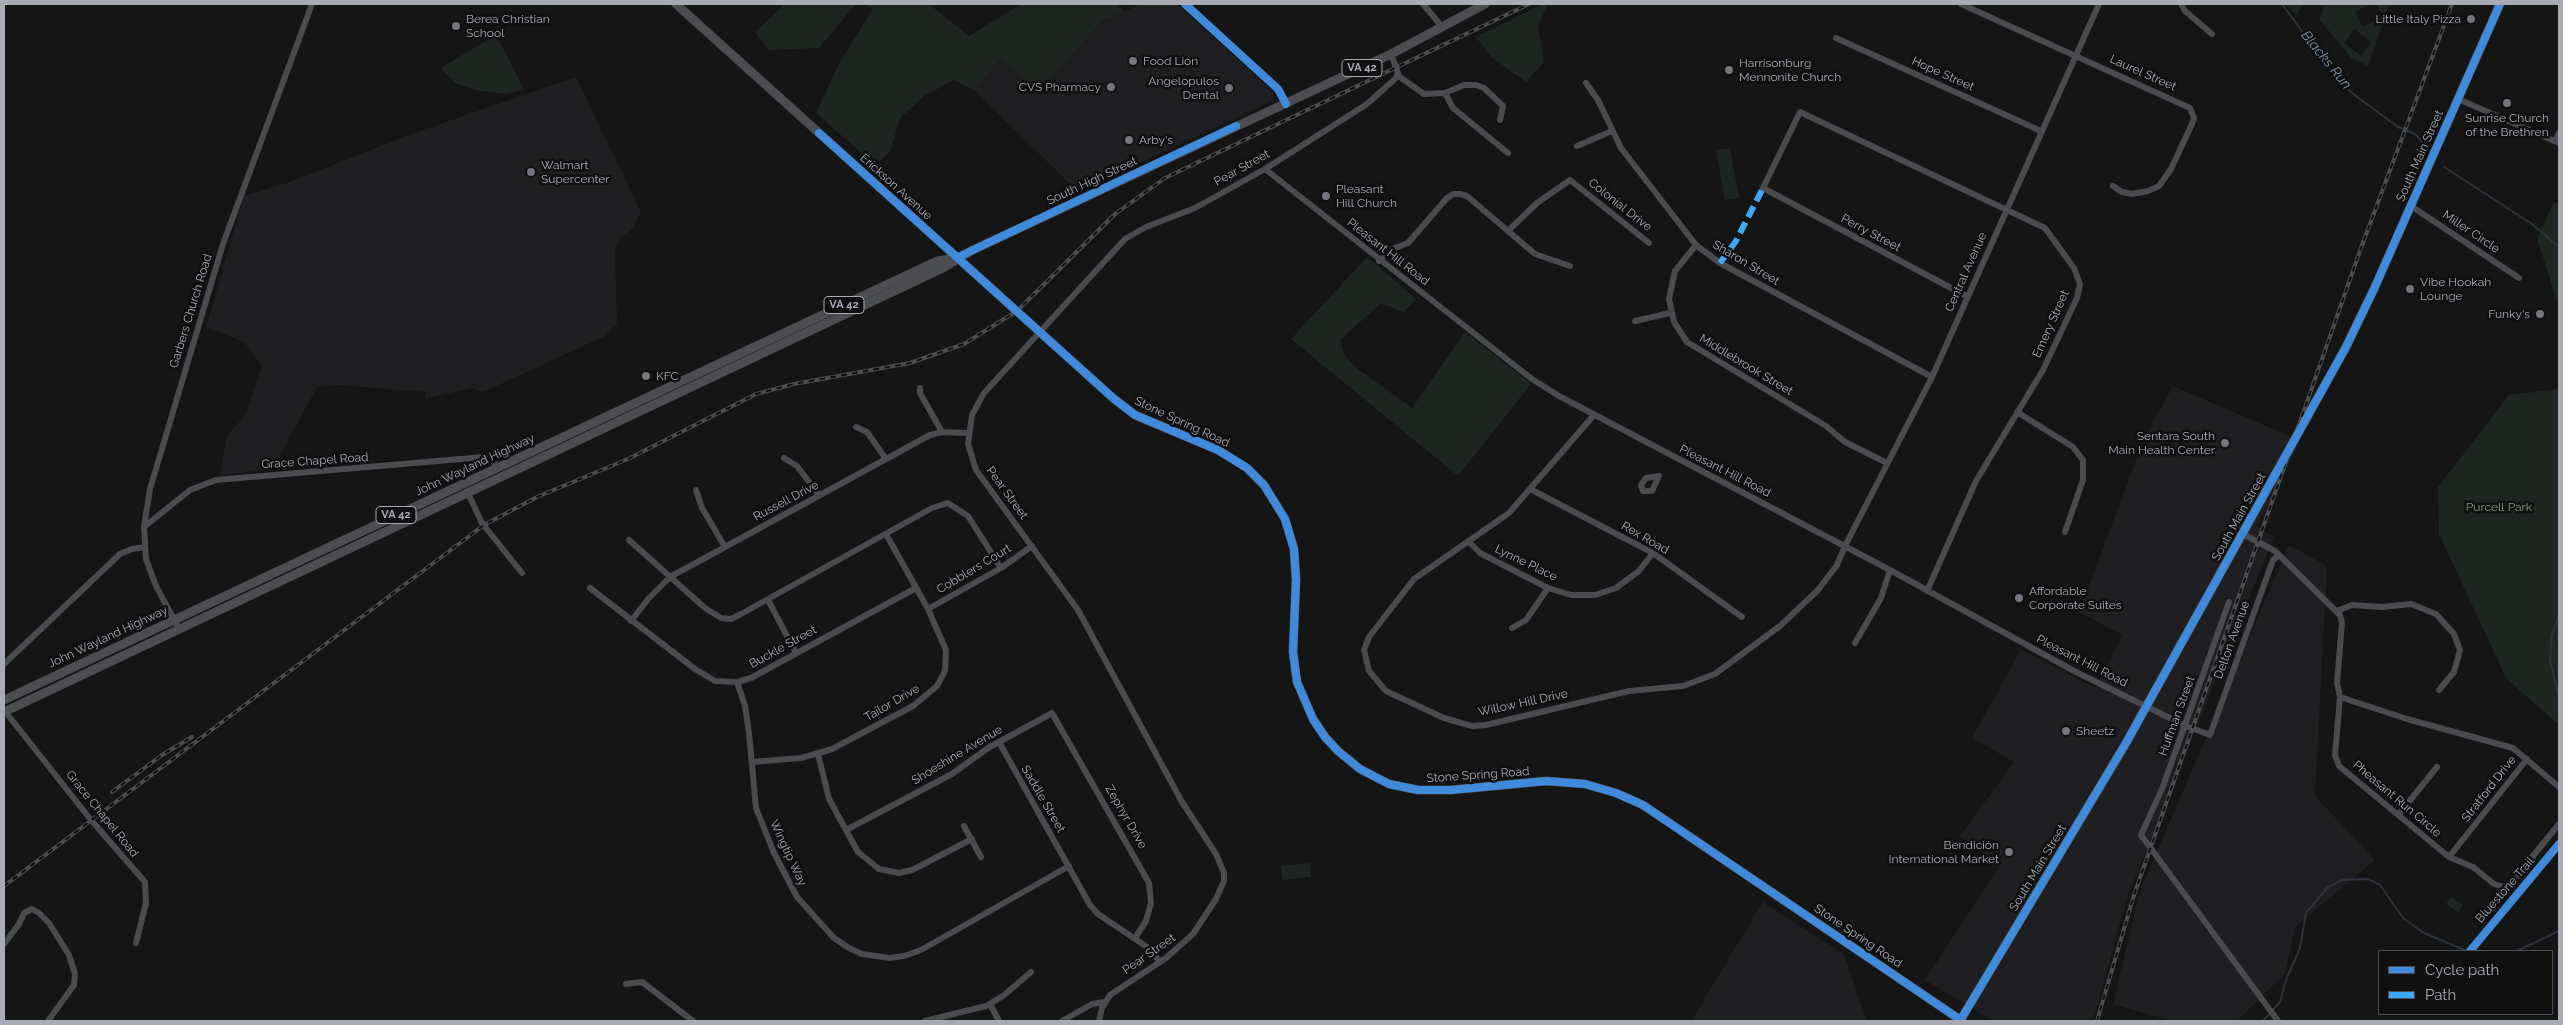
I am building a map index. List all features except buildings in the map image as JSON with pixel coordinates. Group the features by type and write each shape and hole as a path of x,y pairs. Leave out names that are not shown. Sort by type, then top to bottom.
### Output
{"main road":[{"name":"Erickson Avenue","path":"676,4 958,258"},
{"name":"South High Street","path":"762,353 944,268 958,258 1391,54 1485,4"},
{"name":"South Main Street","path":"1963,1021 2146,706 2346,347 2411,206 2500,4"},
{"name":"Stone Spring Road","path":"958,258 1113,398 1136,415 1233,458 1247,468 1273,498 1285,519 1294,549 1296,580 1293,652 1298,682 1313,719 1325,737 1338,751 1360,769 1389,784 1418,790 1451,790 1546,781 1585,784 1616,793 1651,811 1963,1021"},
{"name":"John Wayland Highway","path":"4,700 937,261 958,258"},
{"name":"John Wayland Highway","path":"4,711 762,353"}],"street":[{"name":"Garbers Church Road","path":"179,629 150,571 145,547 144,527 153,478 223,244 312,4"},
{"path":"1185,4 1278,90 1286,104"},
{"path":"1423,4 1443,28"},
{"name":"Laurel Street","path":"1961,4 2184,104 2193,112 2192,124 2171,169 2159,186 2148,191 2132,194 2122,192 2113,186"},
{"name":"Central Avenue","path":"1845,546 1932,377 2099,4"},
{"path":"2181,4 2185,11 2212,34"},
{"name":"Hope Street","path":"1836,38 2041,131"},
{"path":"1391,54 1397,75 1424,94 1445,93 1464,85 1484,88 1503,106 1500,120"},
{"name":"Pear Street","path":"1062,1021 1092,1004 1104,1002 1110,995 1160,962 1193,934 1216,899 1224,881 1224,873 1216,854 1182,802 1078,610 976,470 970,453 968,433 976,404 1125,239 1146,227 1195,208 1265,169 1367,104 1389,86 1397,75"},
{"name":"Sharon Street","path":"1586,83 1598,100 1621,148 1696,245 1720,263 1932,377"},
{"path":"1445,93 1453,108 1508,153"},
{"path":"2458,99 2557,142 2559,132"},
{"name":"Perry Street","path":"1800,112 1763,188 1968,297"},
{"name":"Emery Street","path":"1800,112 2007,208 2045,228 2074,268 2080,284 2077,298 2043,370 1976,481 1927,591"},
{"path":"1576,146 1612,131"},
{"name":"Pleasant Hill Road","path":"1265,169 1379,261 1532,379 1594,415 1845,546 2069,668 2186,726 2210,735"},
{"name":"Colonial Drive","path":"1508,231 1537,203 1570,180 1650,243"},
{"path":"1379,261 1390,250 1408,243 1452,194 1467,196 1538,256 1570,266"},
{"name":"Miller Circle","path":"2411,206 2519,278"},
{"path":"1635,321 1670,313 1669,299 1675,271 1696,245"},
{"name":"Middlebrook Street","path":"1670,313 1681,334 1692,346 1826,426 1845,442 1887,463"},
{"path":"920,388 920,393 942,432"},
{"path":"2018,412 2073,447 2083,460 2083,480 2065,532"},
{"name":"Willow Hill Drive","path":"1594,415 1509,513 1414,579 1369,637 1364,650 1368,671 1386,691 1444,718 1472,726 1486,725 1630,691 1683,686 1715,674 1780,626 1818,590 1837,565 1845,546"},
{"path":"856,427 867,432 886,459"},
{"name":"Russell Drive","path":"631,621 649,598 670,577 725,546 930,435 942,432 968,433"},
{"name":"Grace Chapel Road","path":"144,527 190,490 216,480 484,458 493,461 497,468"},
{"path":"784,458 797,466 819,496"},
{"name":"Rex Road","path":"1530,488 1653,553 1742,617"},
{"path":"696,490 702,508 725,546"},
{"path":"468,493 482,522 522,573"},
{"path":"629,540 705,608 721,618 730,618 768,600 932,508 948,503 968,516 1001,568"},
{"name":"Tailor Drive","path":"752,762 818,754 832,749 913,706 937,686 944,671 946,650 928,610 886,534"},
{"path":"2242,534 2266,545 2279,555 2337,611 2342,624 2337,677 2340,697 2407,719 2513,748 2559,787"},
{"name":"Lynne Place","path":"1468,542 1480,553 1548,588 1571,595 1602,592 1616,588 1639,571 1653,553"},
{"name":"Cobblers Court","path":"928,610 1001,568 1032,546"},
{"path":"4,664 120,554 132,549 145,547"},
{"name":"Delton Avenue","path":"2210,735 2273,560 2279,555"},
{"path":"1855,643 1881,598 1890,570"},
{"name":"Buckle Street","path":"590,588 631,621 714,681 737,682 750,678 916,588"},
{"path":"1512,628 1526,620 1548,588"},
{"path":"768,600 796,653"},
{"name":"Huffman Street","path":"2229,602 2186,726 2142,835 2277,1020"},
{"path":"2337,611 2350,605 2382,607 2411,604 2436,614 2454,633 2460,650 2455,671 2439,690"},
{"name":"Wingtip Way","path":"737,682 744,706 756,808 788,882 797,897 834,938 862,954 890,958 904,956 921,950 1069,866"},
{"name":"Pheasant Run Circle","path":"2340,697 2335,755 2338,763 2449,856 2473,866 2494,884 2504,887 2511,883 2559,824"},
{"name":"Grace Chapel Road","path":"4,711 91,820 145,882 146,903 136,943"},
{"name":"Shoeshine Avenue","path":"846,830 952,774 999,742 1052,713"},
{"name":"Zephyr Drive","path":"1052,713 1139,863 1149,884 1152,903 1146,921 1135,938"},
{"name":"Saddle Street","path":"999,742 1090,905 1098,914 1150,949 1160,962"},
{"path":"818,754 829,799 858,852 879,869 899,873 912,870 972,839"},
{"name":"Stratford Drive","path":"2449,856 2527,759"},
{"path":"2399,814 2437,767"},
{"path":"964,826 981,857"},
{"path":"4,944 24,913 32,909 40,913 49,924 69,955 75,974 74,985 48,1021"},
{"path":"925,1021 948,1019 990,1004 1003,996 1031,972"},
{"path":"626,984 642,982 693,1021"},
{"path":"1099,1021 1104,1002"},
{"path":"990,1004 999,1021"}],"shaded area":[{"path":"1141,4 1177,4 1273,92 1274,97 1272,101 1078,192 974,90 1001,59 1037,93 1103,21"},
{"path":"576,77 641,212 634,227 620,239 615,252 617,324 603,337 483,392 472,388 425,399 426,392 339,385 317,387 273,469 220,475 227,436 246,414 262,366 244,342 206,327 244,196 287,183 414,133"},
{"path":"2173,386 2301,441 2257,526 2274,537 2127,898 2093,1021 1993,1021 1925,980 1999,867 1960,836 2014,762 1972,738 2021,649 2095,688 2122,635 2079,612 2145,437"},
{"path":"2289,545 2327,566 2315,796 2375,860 2295,927 2285,974 2237,1021 2172,1021 2113,1004 2140,891"},
{"path":"1763,902 1844,954 1867,1021 1691,1021"}],"green space":[{"path":"783,4 856,4 819,48 769,50 755,32"},
{"path":"864,4 929,4 969,36 1021,4 1117,4 1124,12 1103,21 1037,93 1001,59 974,90 954,80 924,96 900,118 891,150 880,161 866,157 816,113 839,64 873,8"},
{"path":"1543,4 1548,4 1538,26 1544,62 1526,82 1491,57 1476,37"},
{"path":"2285,4 2302,4 2297,15"},
{"path":"2325,4 2370,4 2355,12 2363,27 2383,16 2376,4 2389,4 2368,66 2351,58 2319,19","holes":["2354,29 2371,42 2361,56 2344,43"]},
{"path":"492,37 501,44 524,90 505,94 475,90 455,83 441,68"},
{"path":"1730,148 1739,198 1725,200 1716,150"},
{"path":"2554,202 2559,204 2559,308 2537,238"},
{"path":"1367,257 1416,299 1403,312 1381,303 1340,340 1345,356 1358,369 1412,408 1465,332 1531,384 1458,476 1291,339"},
{"name":"Purcell Park","path":"2559,389 2559,725 2506,678 2439,534 2438,487 2509,395"},
{"path":"1310,863 1311,877 1282,880 1281,866"},
{"path":"2451,897 2463,905 2458,912 2446,904"}],"waterway":[{"name":"Blacks Run","path":"2282,4 2337,79 2352,93 2398,127 2415,134 2425,144"},
{"name":"Blacks Run","path":"2444,167 2532,224 2559,247"},
{"name":"Blacks Run","path":"2559,614 2552,635 2550,660 2559,699"},
{"name":"Blacks Run","path":"2263,1021 2280,1002 2286,980 2300,948 2306,913 2327,888 2342,880 2368,879 2380,885 2403,918 2422,932 2465,950"},
{"name":"Blacks Run","path":"2519,950 2559,931"}],"railway":[{"path":"4,886 484,525 537,497 628,459 756,394 794,384 910,363 964,344 1017,311 1115,214 1165,178 1529,4"},
{"path":"2097,1021 2134,895 2361,248 2452,4"},
{"path":"112,792 162,755 192,737"}],"marked path":[{"path":"1720,263 1736,241 1763,188"}],"cycle path":[{"path":"1185,4 1278,89 1286,104"},
{"path":"1960,1021 2126,743 2346,347 2374,289 2500,4"},
{"path":"958,257 1236,126"},
{"path":"819,133 1113,398 1135,415 1218,450 1247,468 1264,485 1285,519 1294,549 1296,580 1293,652 1297,682 1313,719 1325,737 1338,751 1360,769 1389,784 1418,790 1451,790 1546,781 1585,784 1616,793 1643,805 1962,1021"},
{"name":"Bluestone Trail","path":"2471,950 2559,844"}],"place":[{"name":"Little Italy Pizza","path":"2471,19"},
{"name":"Berea Christian School","path":"456,26"},
{"name":"Food Lion","path":"1133,61"},
{"name":"Harrisonburg Mennonite Church","path":"1729,70"},
{"name":"CVS Pharmacy","path":"1111,87"},
{"name":"Angelopulos Dental","path":"1229,88"},
{"name":"Sunrise Church of the Brethren","path":"2507,103"},
{"name":"Arby's","path":"1129,140"},
{"name":"Walmart Supercenter","path":"531,172"},
{"name":"Pleasant Hill Church","path":"1326,196"},
{"name":"Vibe Hookah Lounge","path":"2410,289"},
{"name":"Funky's","path":"2540,314"},
{"name":"KFC","path":"646,376"},
{"name":"Sentara South Main Health Center","path":"2225,443"},
{"name":"Affordable Corporate Suites","path":"2019,598"},
{"name":"Sheetz","path":"2066,731"},
{"name":"Bendición International Market","path":"2009,852"}]}
